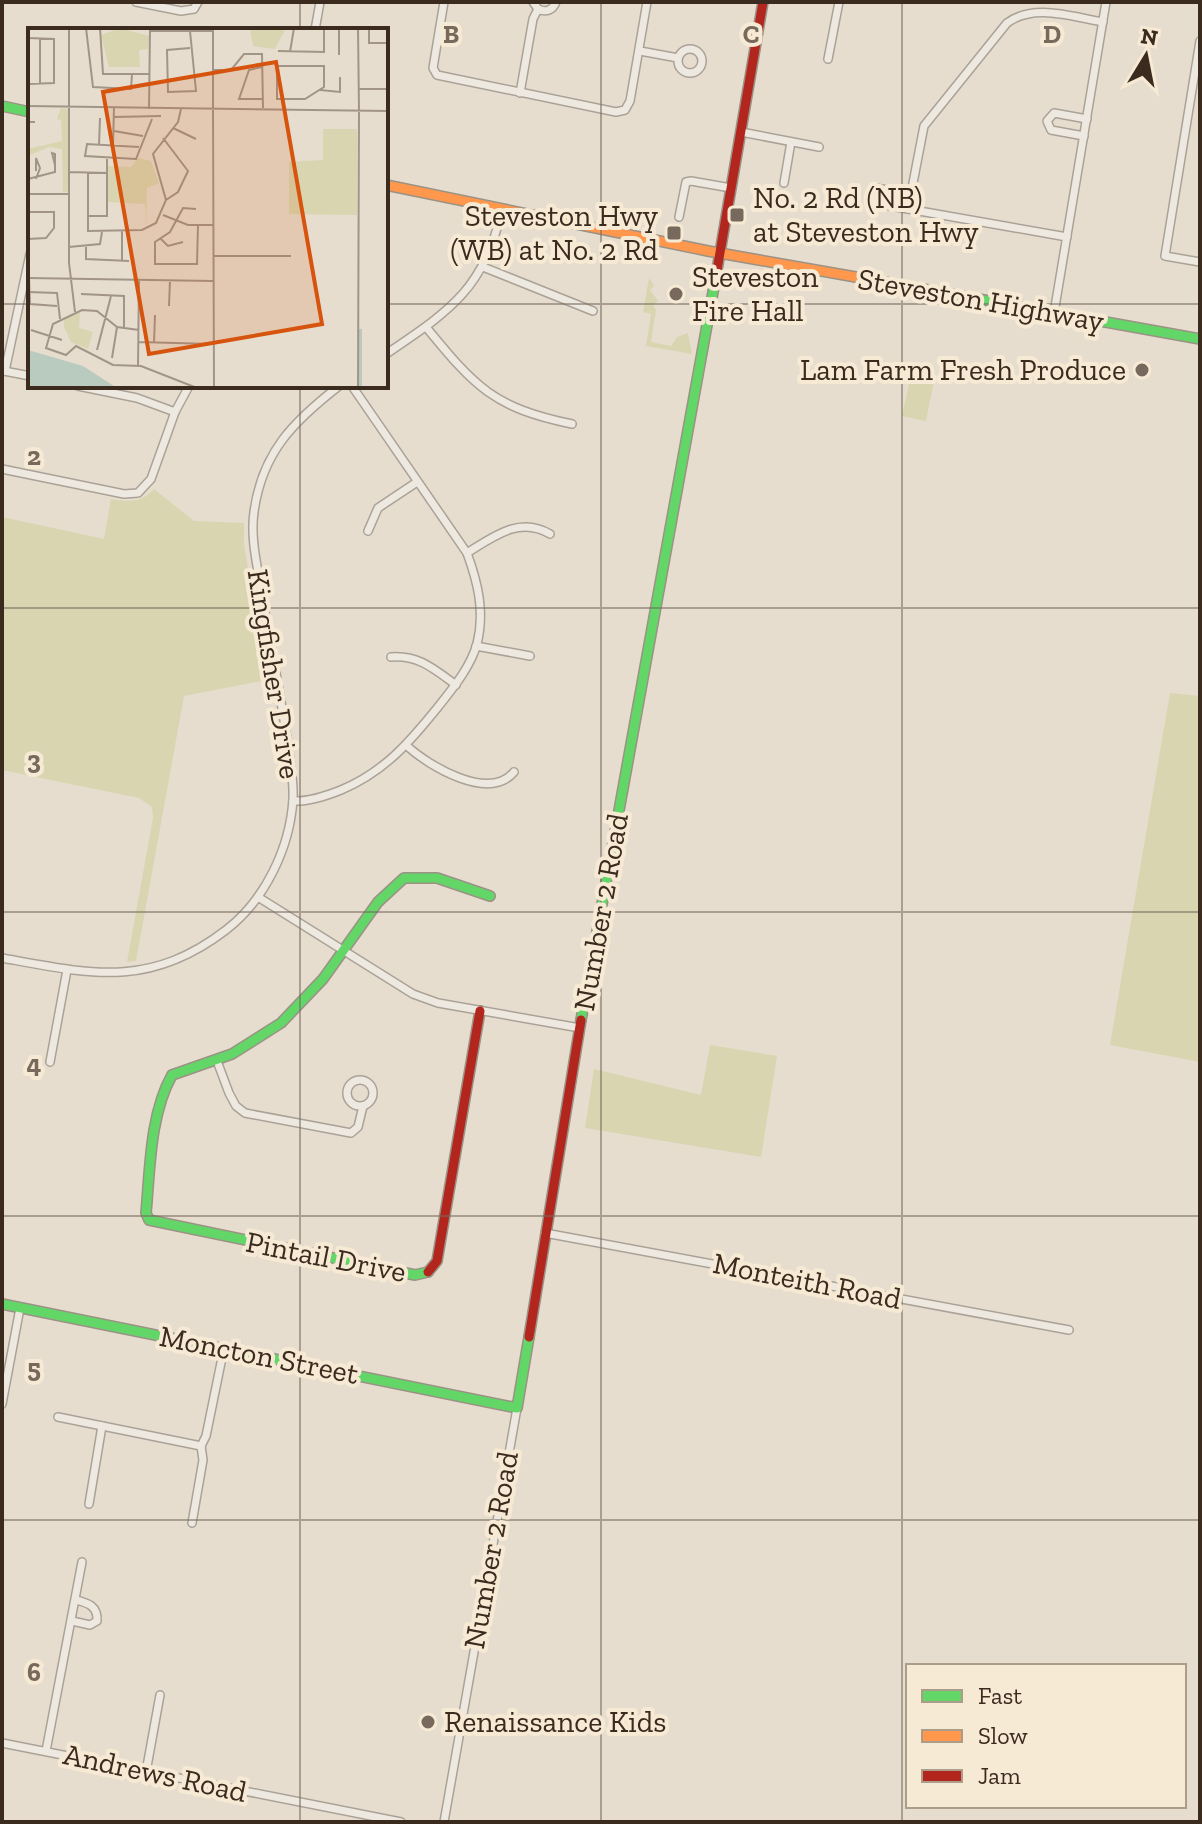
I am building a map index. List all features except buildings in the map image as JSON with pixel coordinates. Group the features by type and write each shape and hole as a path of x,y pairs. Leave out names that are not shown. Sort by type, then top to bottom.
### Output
{"street":[{"path":"136,2 181,11 196,7"},
{"path":"315,28 320,2"},
{"path":"444,2 433,68 437,75 612,112 625,110 631,98 647,2"},
{"path":"520,93 536,6 549,10 556,2"},
{"name":"Number 2 Road","path":"444,1822 580,1028 763,2"},
{"path":"828,59 839,2"},
{"path":"1054,313 1106,2"},
{"path":"908,209 920,139 929,117 1007,23 1034,12 1103,22"},
{"path":"1200,41 1165,256 1200,262"},
{"path":"640,51 678,58"},
{"path":"2,106 28,112"},
{"path":"1084,136 1051,130 1046,125 1047,118 1054,113 1087,119"},
{"path":"741,132 819,147"},
{"path":"784,183 791,142"},
{"path":"679,217 686,182 731,188"},
{"name":"Steveston Highway","path":"388,185 720,254 1200,339"},
{"path":"910,193 880,187 874,188 870,194 874,203 1067,237"},
{"path":"388,353 454,305 469,289 493,244 502,209"},
{"path":"483,267 593,311"},
{"path":"28,277 4,371 28,376"},
{"path":"426,327 465,375 491,396 538,417 572,424"},
{"path":"88,388 137,398 175,412"},
{"path":"2,469 124,494 138,493 151,479 175,412 188,388"},
{"name":"Kingfisher Drive","path":"2,958 67,970 129,973 177,960 202,949 223,933 258,897 282,848 293,801 283,714 254,548 253,514 260,478 278,443 303,413 336,388"},
{"path":"293,801 329,795 365,780 388,764 407,746 456,685 476,646 480,601 467,553 353,388"},
{"path":"368,531 378,508 417,482"},
{"path":"467,553 497,534 520,527 538,527 550,534"},
{"path":"476,646 530,656"},
{"path":"391,657 423,660 456,685"},
{"path":"407,746 429,764 461,778 496,783 505,781 514,772"},
{"path":"363,1106 358,1127 349,1133 254,1116 236,1106 217,1061 264,1036 285,1020 314,991 364,919 404,878 419,876 460,884 490,896"},
{"path":"258,897 413,994 480,1011 580,1028"},
{"path":"50,1062 67,970"},
{"name":"Pintail Drive","path":"217,1061 172,1075 163,1090 147,1204 149,1220 415,1275 429,1272 437,1261 480,1011"},
{"name":"Monteith Road","path":"545,1233 1069,1330"},
{"name":"Moncton Street","path":"2,1304 517,1408"},
{"path":"2,1404 20,1308"},
{"path":"192,1523 203,1460 201,1446 206,1436 224,1348"},
{"path":"58,1417 201,1446"},
{"path":"89,1504 102,1426"},
{"path":"46,1751 82,1562"},
{"path":"72,1621 90,1625 97,1621 97,1612 93,1607 76,1600"},
{"path":"146,1772 160,1695"},
{"name":"Andrews Road","path":"2,1743 401,1822"}],"shaded area":[{"path":"649,278 654,286 650,290 658,301 653,305 656,310 651,342 671,346 677,337 688,333 692,354 646,346 651,314 643,312"},
{"path":"912,371 935,376 926,421 902,416"},
{"path":"154,489 194,521 244,523 244,545 267,680 184,696 136,961 127,962 153,818 152,807 139,798 2,770 2,517 104,539 111,499 134,500 145,497"},
{"path":"1170,693 1200,696 1200,1062 1110,1045"},
{"path":"710,1045 777,1056 761,1157 585,1128 594,1069 701,1095"}],"traffic: fast":[{"path":"2,106 28,112"},
{"path":"581,1020 717,270"},
{"path":"867,279 1200,339"},
{"path":"428,1272 415,1275 149,1220 146,1213 155,1124 172,1075 232,1054 281,1023 323,979 378,902 404,878 437,878 490,896"},
{"path":"2,1304 517,1408 529,1337"}],"traffic: slow":[{"path":"388,185 708,251 867,279"}],"traffic: jam":[{"path":"717,270 763,2"},
{"path":"428,1272 437,1261 480,1011"},
{"path":"529,1337 581,1020"}],"place":[{"name":"No. 2 Rd (NB) at Steveston Hwy","path":"737,215"},
{"name":"Steveston Hwy (WB) at No. 2 Rd","path":"674,233"},
{"name":"Steveston Fire Hall","path":"676,294"},
{"name":"Lam Farm Fresh Produce","path":"1142,370"},
{"name":"Renaissance Kids","path":"428,1722"}]}
